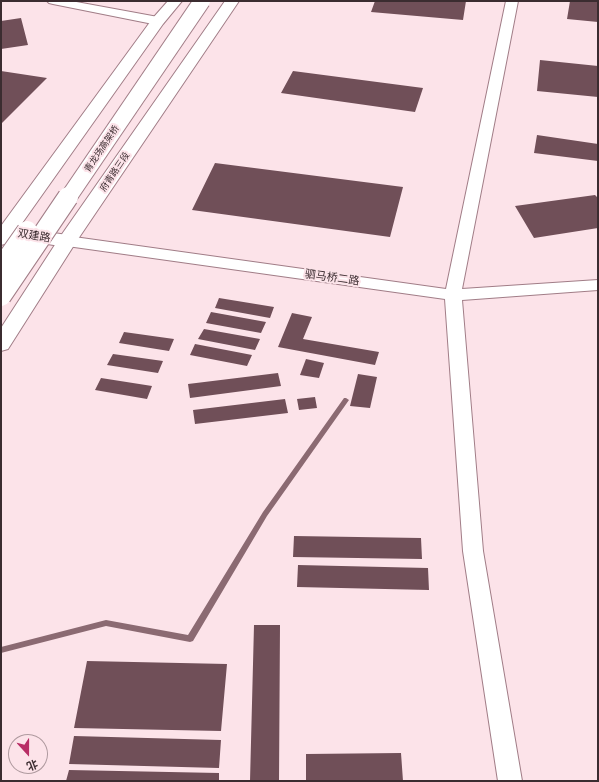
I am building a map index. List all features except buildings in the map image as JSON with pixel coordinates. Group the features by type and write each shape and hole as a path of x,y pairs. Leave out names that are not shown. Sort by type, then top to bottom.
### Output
{"main road":[{"path":"3,234 158,21 175,1"},
{"name":"青龙场高架桥","path":"1,268 190,1"},
{"name":"青龙场高架桥","path":"1,296 202,1"},
{"name":"府青路三段","path":"1,344 67,241 232,1"},
{"name":"双建路","path":"3,234 67,241"}],"street":[{"path":"53,1 158,21"},
{"path":"510,781 473,551 453,295 512,1"},
{"name":"驷马桥二路","path":"67,241 453,295 598,285"}],"waterway":[{"path":"1,650 106,623 190,639 265,514 346,400"}]}
